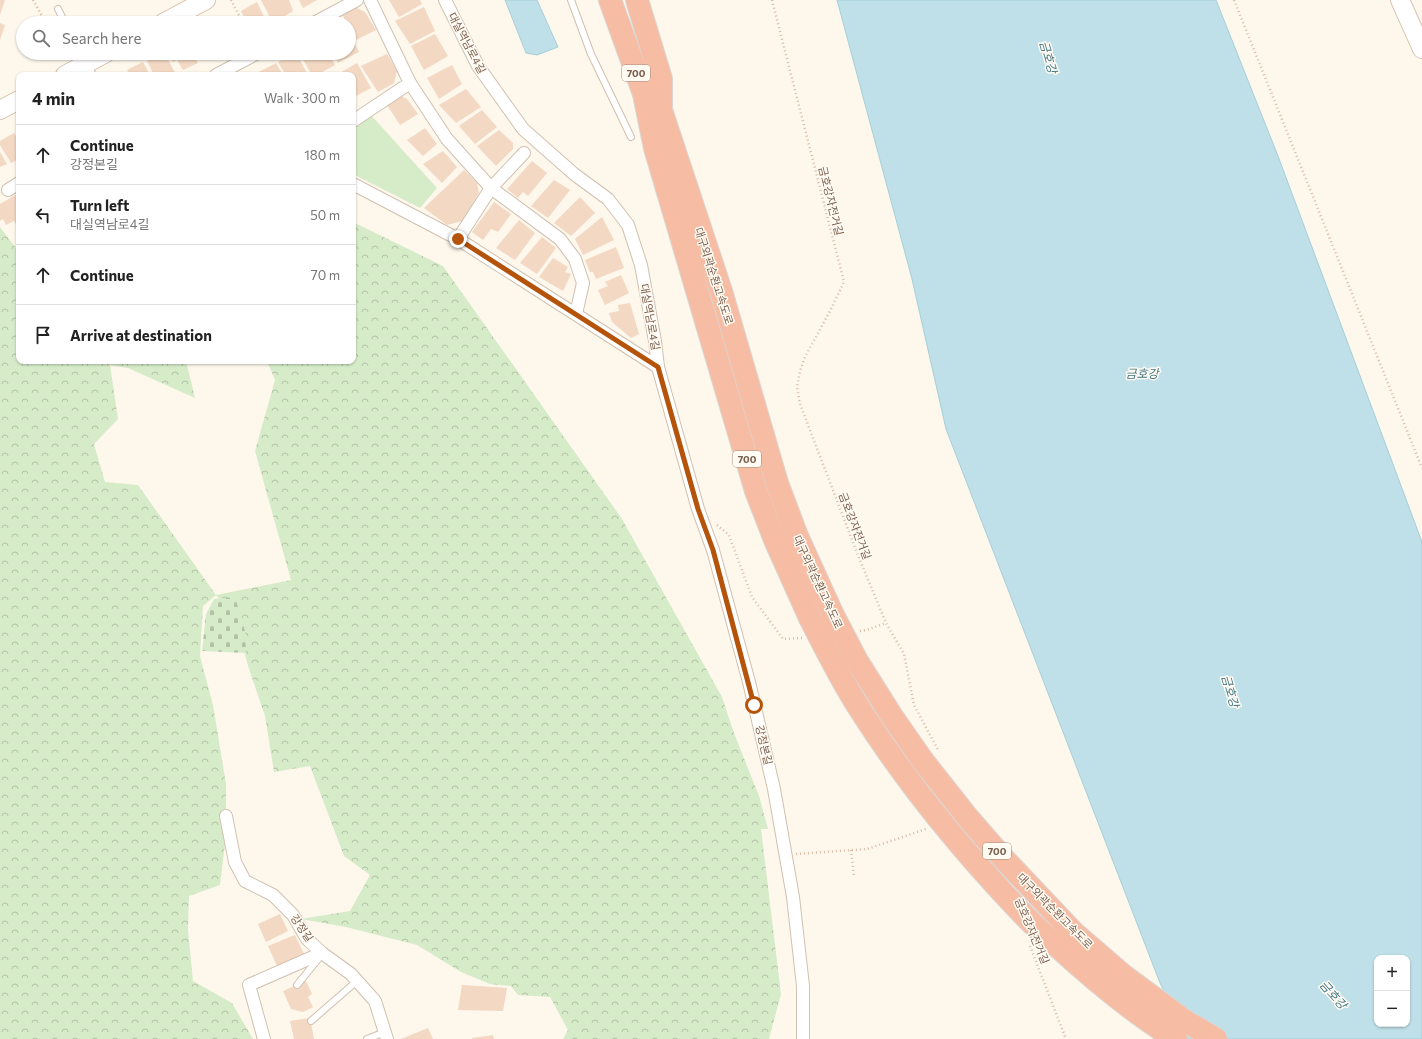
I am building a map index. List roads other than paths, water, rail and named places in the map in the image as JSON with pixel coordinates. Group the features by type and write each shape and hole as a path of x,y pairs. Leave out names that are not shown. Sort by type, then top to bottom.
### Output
{"highway":[{"path":"599,0 619,55 644,94"},
{"name":"대구외곽순환고속도로","path":"610,0 664,147 721,291 777,483 797,536 832,613 857,662 895,722 968,818 1002,857 1073,932 1124,976 1185,1021 1216,1039"},
{"name":"대구외곽순환고속도로","path":"623,0 661,111 664,147 698,294 756,491 808,628 834,664 860,710 902,773 966,852 1020,912 1080,966 1151,1024 1176,1039"},
{"path":"638,0 661,79 661,111"}],"street":[{"path":"176,16 206,0"},
{"path":"327,16 356,0"},
{"path":"370,0 410,83 447,139 491,188 560,239 575,259 583,283 576,314"},
{"name":"대실역남로4길","path":"445,0 478,66 523,129 530,147 574,174 608,199 628,225 641,265 655,341 658,367"},
{"path":"1400,0 1422,49"},
{"path":"222,72 245,60"},
{"path":"71,72 87,64"},
{"path":"356,119 410,83"},
{"path":"0,110 16,102"},
{"path":"458,239 491,188 530,147"},
{"path":"8,190 16,186"},
{"name":"대실역남로4길","path":"356,186 458,239 658,367"},
{"name":"강정본길","path":"658,367 698,509 713,550 749,682 774,789 793,897 803,986 803,1039"},
{"name":"강정길","path":"226,816 235,862 245,881 273,895 294,915 307,939 322,953 351,974 375,1001 386,1036"},
{"path":"264,1039 249,984 322,953"}],"lane":[{"path":"571,0 590,54 631,137"},
{"path":"58,9 62,16"},
{"path":"297,985 322,953"},
{"path":"311,1021 357,981"},
{"path":"367,1039 386,1036"}],"water":[{"path":"505,0 537,0 558,47 537,55 526,53"},
{"name":"금호강","path":"837,0 1216,0 1278,156 1422,542 1422,1039 1187,1039 1160,983 946,429 912,279"}]}
